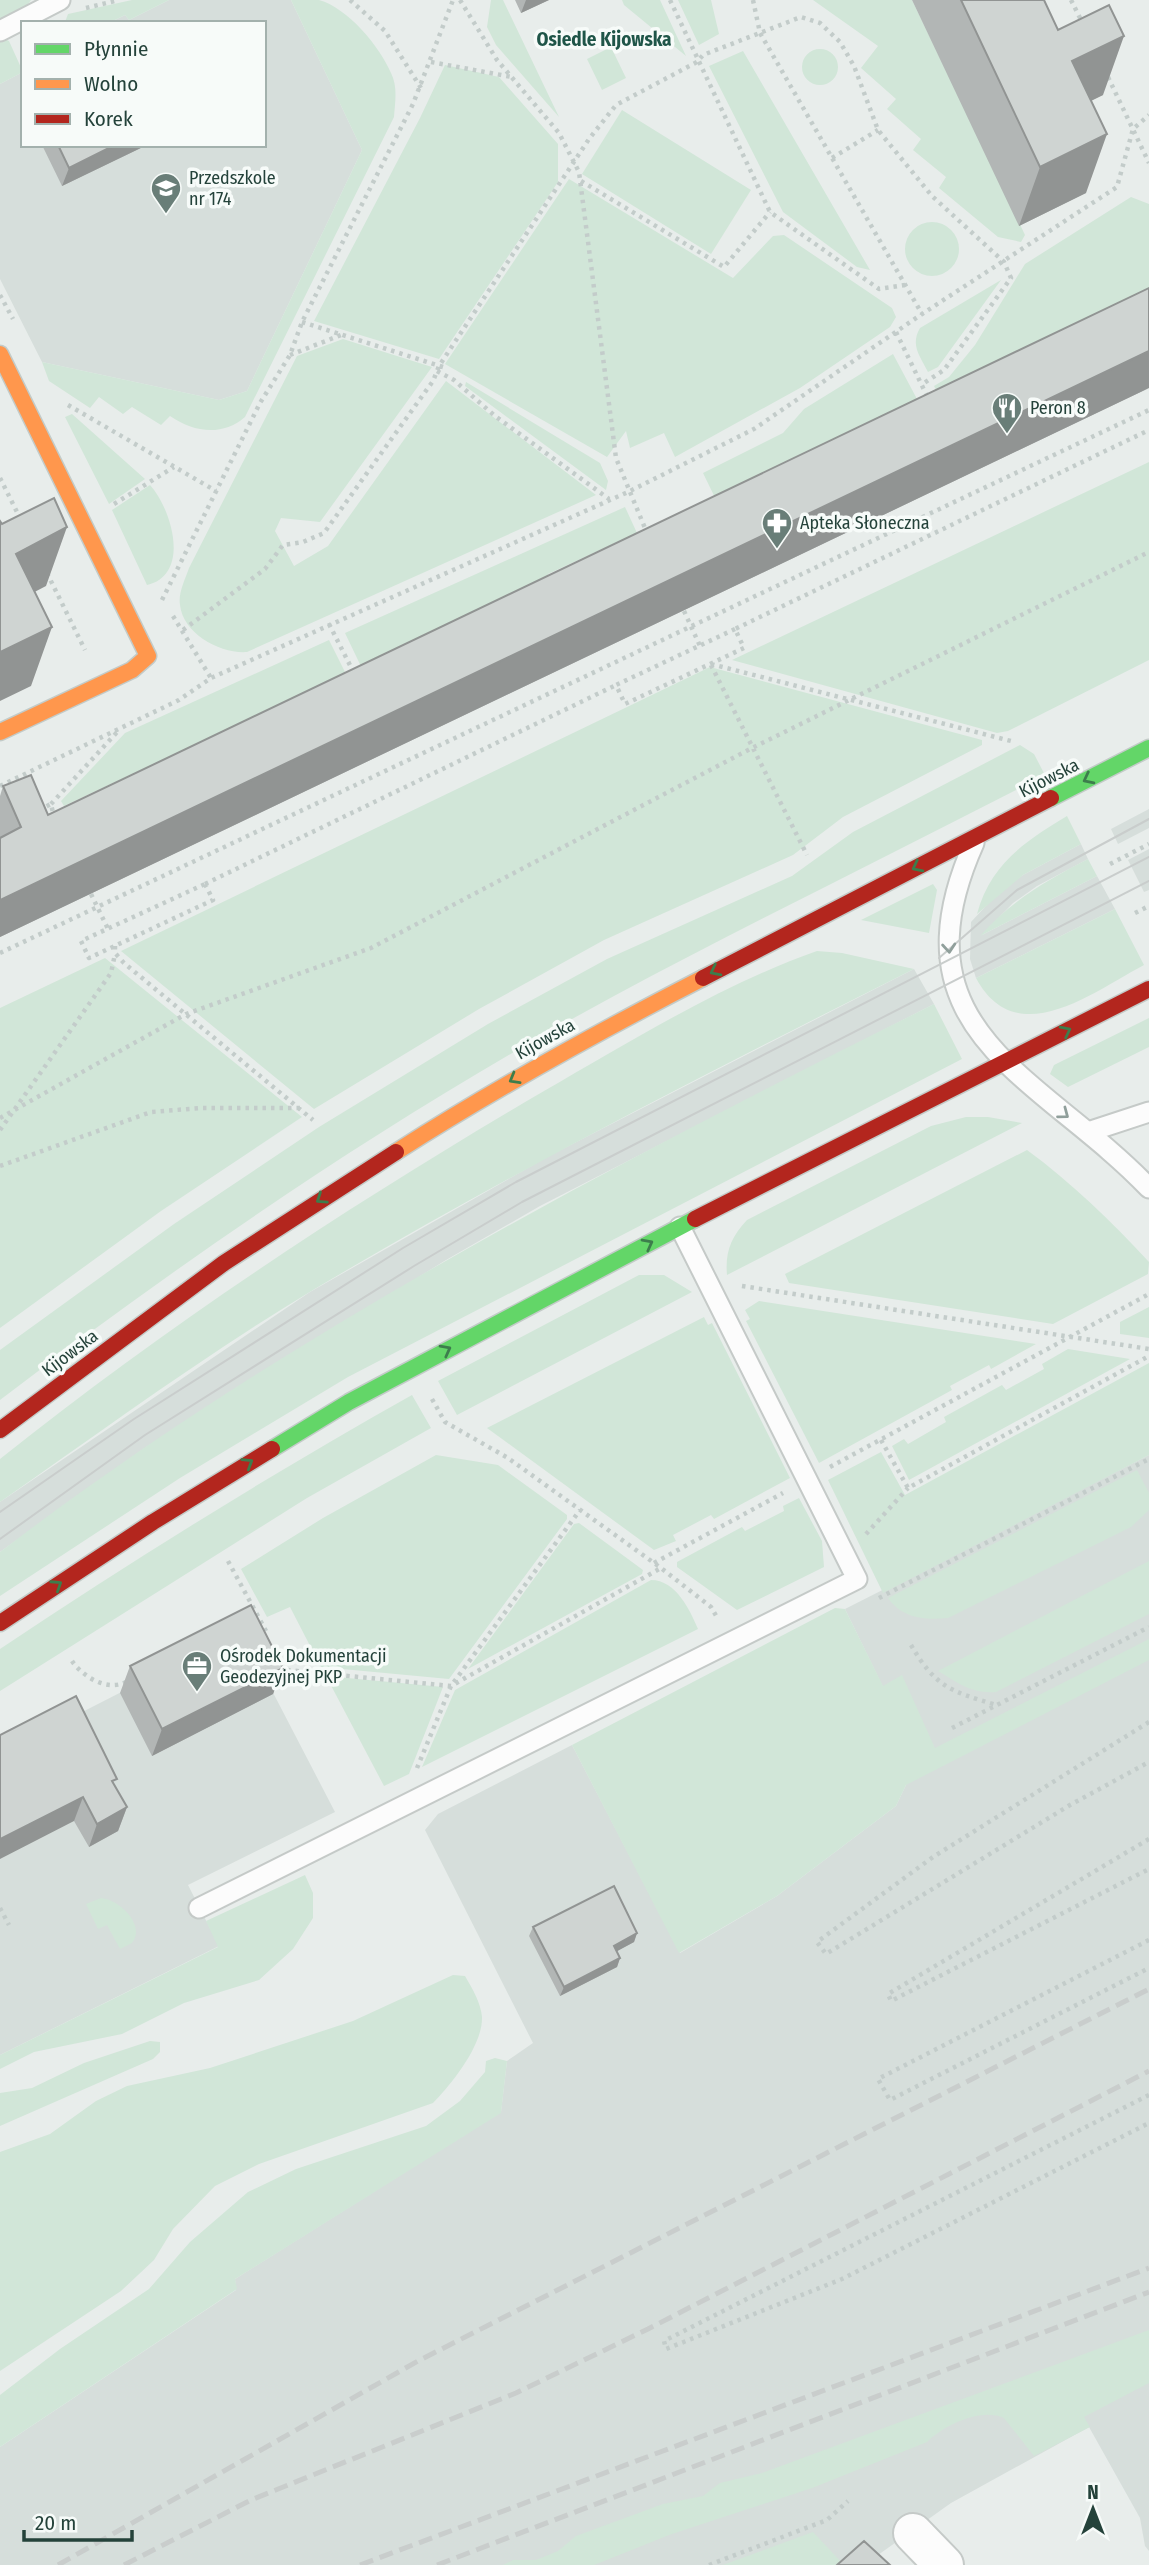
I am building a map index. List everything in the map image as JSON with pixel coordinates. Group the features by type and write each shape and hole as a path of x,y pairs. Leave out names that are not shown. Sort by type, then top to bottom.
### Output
{"street":[{"path":"0,354 148,656 132,670 0,732"},
{"name":"Kijowska","path":"0,1430 224,1263 471,1104 574,1045 1149,748"},
{"path":"0,1623 274,1446 414,1367 680,1227 1149,989"},
{"path":"913,2533 944,2565"}],"lane":[{"path":"0,31 60,0"},
{"path":"978,836 952,902 949,952 965,1009 1005,1062 1036,1093 1141,1170 1149,1188"},
{"path":"1088,1132 1149,1112"},
{"path":"199,1908 857,1579 680,1227"}],"path":[{"path":"350,0 385,31 421,88"},
{"path":"211,678 163,599 260,403 290,355 302,323 421,88 453,0"},
{"path":"460,0 497,60 559,133 574,162 580,181 616,458 650,540"},
{"path":"670,0 770,212 879,289 905,285"},
{"path":"754,0 760,33 922,314"},
{"path":"1071,0 1088,35"},
{"path":"183,631 265,569 283,545 303,542 324,533 440,368 574,162 616,105 697,62 703,55 801,18 820,23 840,42 854,66 878,130 932,196 1004,262 1011,278 944,370 921,385"},
{"path":"430,62 512,77"},
{"path":"1105,71 1149,163"},
{"path":"11,795 3,785 179,700 211,678 628,492 754,429 896,331 1117,187 1133,129 1149,116"},
{"path":"832,158 878,130"},
{"path":"580,181 724,267 770,212"},
{"path":"302,323 440,368 495,416 610,499"},
{"path":"896,331 932,406"},
{"path":"290,355 342,335"},
{"path":"67,404 216,491"},
{"path":"0,953 1149,410"},
{"path":"205,884 213,900 89,958 81,942 1149,430"},
{"path":"105,510 174,467"},
{"path":"0,478 24,527"},
{"path":"635,539 657,528"},
{"path":"0,1118 186,1014 371,948 752,748 1149,552"},
{"path":"43,565 91,663"},
{"path":"684,611 700,646"},
{"path":"329,624 358,680"},
{"path":"616,685 625,704 744,648 735,629"},
{"path":"710,664 1011,741"},
{"path":"710,664 807,855"},
{"path":"32,813 51,804 121,727"},
{"path":"51,804 57,822"},
{"path":"41,821 66,809"},
{"path":"1110,864 1149,844"},
{"path":"91,894 108,929"},
{"path":"1135,913 1149,906"},
{"path":"0,1130 10,1112 111,973 116,946"},
{"path":"116,953 313,1120"},
{"path":"0,1167 151,1112 201,1108 301,1108"},
{"path":"734,1285 1149,1349"},
{"path":"823,1471 1149,1294"},
{"path":"846,1556 908,1488 1149,1356"},
{"path":"414,1367 445,1422 508,1458 712,1607 730,1642"},
{"path":"881,1440 908,1488"},
{"path":"869,1603 1149,1459"},
{"path":"654,1563 794,1487"},
{"path":"414,1774 451,1686 580,1510"},
{"path":"228,1561 266,1631"},
{"path":"287,1670 451,1686 661,1568"},
{"path":"246,1621 257,1615"},
{"path":"952,1728 1149,1627"},
{"path":"911,1645 927,1674 958,1693 997,1705"},
{"path":"72,1661 87,1678 120,1685 132,1679"},
{"path":"1149,1722 933,1857 817,1942 826,1954 1070,1804 1149,1762"},
{"path":"1149,1839 888,1994 891,2001 1149,1869"},
{"path":"0,1908 9,1925"},
{"path":"1149,1940 878,2079 890,2100 1149,1968"},
{"path":"1149,2095 664,2341 666,2349 842,2279 1149,2123"},
{"path":"709,2565 827,2519 848,2501"}],"shaded area":[{"name":"Przedszkole nr 174","path":"169,0 291,0 362,150 247,391 219,400 42,362 0,279 0,84 21,73 21,147 266,147 266,21 113,21 125,15 129,20"},
{"path":"1149,809 1149,828 1118,844 1111,829"},
{"path":"1081,844 1088,859 1037,886 1013,903 982,935 1097,876 1115,909 976,978 970,959 971,922 997,894 1023,875"},
{"path":"1149,849 1149,890 1144,892 1128,860"},
{"path":"914,969 934,1004 540,1206 446,1260 146,1447 0,1552 0,1502 310,1292 549,1156"},
{"path":"1149,1455 1149,2551 1145,2546 1140,2518 1089,2427 951,2503 864,2565 0,2565 0,2447 236,2290 235,2279 501,2112 507,2061 533,2043 425,1830 438,1814 572,1745 680,1953 777,1896 896,1806 906,1785 902,1676 883,1687 845,1609"},
{"path":"241,1631 335,1812 188,1885 219,1946 0,2055 0,1754"}],"green space":[{"path":"0,0 31,0 27,6 0,20"},
{"path":"132,0 169,0 129,20 125,15 113,21 65,21 68,14"},
{"path":"291,0 319,0 330,4 362,30 379,52 393,78 394,117 245,417 227,428 208,430 188,426 170,416 161,425 132,407 123,414 99,397 90,408 49,381 42,362 219,400 247,391 362,150"},
{"path":"491,0 503,0 559,117 496,45 487,27"},
{"path":"622,0 660,0 686,56 624,5"},
{"path":"678,0 711,0 719,34 699,45"},
{"path":"813,0 912,0 1025,235 1021,242 998,237 939,188 946,177 913,150 921,139 887,109 896,99 861,68 878,46"},
{"path":"0,37 9,41 21,73 0,84"},
{"path":"611,47 626,78 602,90 587,59"},
{"path":"820,49 833,54 838,67 833,80 820,85 807,80 802,67 807,54"},
{"path":"743,51 870,270 857,267 783,212 709,66"},
{"path":"445,65 499,77 558,144 558,182 439,359 314,321"},
{"path":"622,110 751,190 711,254 582,174"},
{"path":"569,179 733,278 773,236 784,235 892,308 896,317 890,327 800,388 675,457 664,433 630,448 626,431 607,457 445,364"},
{"path":"1131,197 1149,204 1149,307 944,406 934,386 949,377 975,345 1025,264"},
{"path":"932,222 951,230 959,249 951,268 932,276 913,268 905,249 913,230"},
{"path":"1001,280 938,367 928,372 916,345 920,328"},
{"path":"343,339 432,367 320,522 281,518 275,531 294,566 328,546 446,381 596,495 247,652 215,646 196,633 183,615 180,596 189,568 297,356"},
{"path":"893,354 925,414 722,512 703,473 783,433 804,409"},
{"path":"466,382 600,463 608,481 606,490 465,386"},
{"path":"72,414 145,479 109,504 65,417"},
{"path":"1149,462 1149,660 1008,731 997,733 732,660"},
{"path":"150,485 158,495 170,524 173,555 169,568 161,578 147,585 112,510"},
{"path":"625,507 637,533 548,574 555,591 368,681 345,633"},
{"path":"329,640 353,688 152,783 145,768 64,806 61,801 125,733"},
{"path":"710,667 982,740 982,745 843,817 793,855 604,940 479,1009 314,1109 121,951"},
{"path":"1020,745 1034,754 1045,775 614,996 455,1087 299,1186 223,1238 0,1400 0,1350 174,1224 319,1127 488,1024 607,959 792,876 853,832"},
{"path":"1067,816 1081,844 1023,875 977,914 991,882 1011,856"},
{"path":"1088,859 1097,876 980,936 1004,912 1030,892"},
{"path":"933,884 937,890 929,933 861,920"},
{"path":"1115,909 1144,965 1079,1001 1056,1010 1033,1014 1012,1011 993,1000 976,978"},
{"path":"817,951 842,953 914,969 610,1124 386,1247 233,1340 0,1502 0,1459 131,1359 265,1265 473,1133 643,1034 747,979"},
{"path":"105,958 302,1117 161,1211 0,1328 0,1008"},
{"path":"934,1004 962,1059 348,1377 180,1478 0,1596 0,1552 110,1472 222,1396 454,1256 572,1191"},
{"path":"1149,1018 1149,1047 1068,1087 1050,1074 1054,1065"},
{"path":"966,1117 988,1117 1022,1123 727,1275 730,1245 747,1220 931,1126"},
{"path":"1027,1150 1075,1189 1120,1232 1149,1262 1148,1274 1053,1324 789,1283 785,1274"},
{"path":"639,1275 664,1275 692,1292 457,1415 438,1381"},
{"path":"759,1301 1036,1344 991,1369 989,1365 950,1386 952,1390 819,1463 746,1321 750,1319 745,1310"},
{"path":"1149,1307 1149,1338 1120,1334 1120,1322"},
{"path":"704,1317 708,1325 712,1323 790,1478 714,1519 711,1515 673,1535 676,1541 654,1550 487,1428"},
{"path":"1068,1349 1130,1359 909,1480 892,1446 904,1439 908,1444 946,1422 944,1417 1002,1385 1006,1390 1044,1369 1042,1364"},
{"path":"1149,1363 1149,1455 883,1593 828,1480 881,1452 905,1495"},
{"path":"412,1395 431,1428 307,1498 0,1691 0,1649 204,1518"},
{"path":"436,1455 498,1465 567,1515 567,1519 449,1679 321,1667 290,1607 267,1617 241,1569 323,1518"},
{"path":"1137,1470 1149,1493 1149,1510 1131,1527 948,1618 915,1617 900,1610 888,1598"},
{"path":"799,1498 822,1541 824,1567 737,1610 677,1567 677,1562 742,1527 745,1531 784,1511 783,1506"},
{"path":"579,1523 643,1570 642,1574 468,1669 574,1524"},
{"path":"1149,1561 1149,1614 996,1692 972,1689 938,1671"},
{"path":"651,1580 660,1581 675,1590 698,1629 422,1767 455,1690"},
{"path":"835,1608 845,1609 883,1686 902,1675 935,1748 1149,1639 1149,1660 906,1785 896,1806 777,1896 679,1953 572,1745"},
{"path":"326,1676 443,1687 409,1774 384,1786"},
{"path":"305,1875 313,1893 313,1918 293,1949 259,1980 184,2003 122,2034 34,2052 0,2069 0,2055 218,1947 206,1921"},
{"path":"101,1898 116,1903 129,1914 136,1929 132,1943 120,1949 107,1925 98,1929 86,1904"},
{"path":"453,1975 465,1976 473,1991 481,2012 481,2028 465,2064 433,2103 259,2164 215,2186 173,2229 154,2260 121,2291 0,2371 0,2152 50,2134 96,2101 127,2086 210,2068 353,2021"},
{"path":"150,2041 160,2042 160,2052 153,2059 0,2126 0,2093 32,2088 84,2063"},
{"path":"495,2058 507,2061 501,2113 235,2279 237,2289 0,2447 0,2395 60,2349 149,2289 190,2242 248,2192 296,2169 426,2126 460,2101 485,2072 486,2061"},
{"path":"1149,2330 1149,2383 1084,2417 1090,2427 1034,2456 1004,2418 995,2415 974,2416 953,2424 927,2442 812,2488 669,2535 594,2565 503,2565 513,2560 536,2560 558,2551 576,2536 663,2504 703,2496 720,2483 762,2473"},
{"path":"813,2532 844,2565 723,2565"}],"building":[{"path":"961,0 1044,0 1058,30 1109,5 1124,36 1072,61 1107,134 1040,167"},
{"path":"59,147 111,147 69,168"},
{"path":"1149,288 1149,351 0,900 0,838 21,827 3,786 31,775 48,815"},
{"path":"54,498 67,527 16,554 52,627 0,652 0,521 2,524"},
{"name":"Ośrodek Dokumentacji Geodezyjnej PKP","path":"251,1605 283,1668 162,1729 130,1666"},
{"path":"76,1696 117,1779 112,1781 127,1807 97,1824 83,1797 0,1839 0,1735"},
{"path":"614,1886 637,1933 614,1946 620,1958 564,1987 533,1927"},
{"path":"864,2541 890,2565 837,2565"}],"tram line":[{"path":"939,958 1017,890 1149,819"},
{"path":"0,1512 134,1419 403,1248 516,1182 1149,857"},
{"path":"0,1539 145,1435 414,1266 522,1202 1149,881"}],"railway":[{"path":"58,2565 418,2361 1149,1989"},
{"path":"124,2565 251,2500 516,2393 648,2329 1149,2071"},
{"path":"360,2565 1149,2268"},
{"path":"437,2565 1149,2292"}],"traffic: fast":[{"path":"1051,798 1149,748"},
{"path":"272,1449 349,1402 695,1219"}],"traffic: slow":[{"path":"0,354 148,656 132,670 0,732"},
{"path":"396,1152 548,1061 703,978"}],"traffic: jam":[{"path":"703,978 1051,798"},
{"path":"695,1219 1149,989"},
{"path":"0,1430 224,1263 396,1152"},
{"path":"0,1623 153,1522 272,1449"}],"place":[{"name":"Przedszkole nr 174","path":"166,215"},
{"name":"Peron 8","path":"1007,435"},
{"name":"Apteka Słoneczna","path":"777,550"},
{"name":"Ośrodek Dokumentacji Geodezyjnej PKP","path":"197,1693"}],"district":[{"name":"Osiedle Kijowska","path":"604,39"}]}
